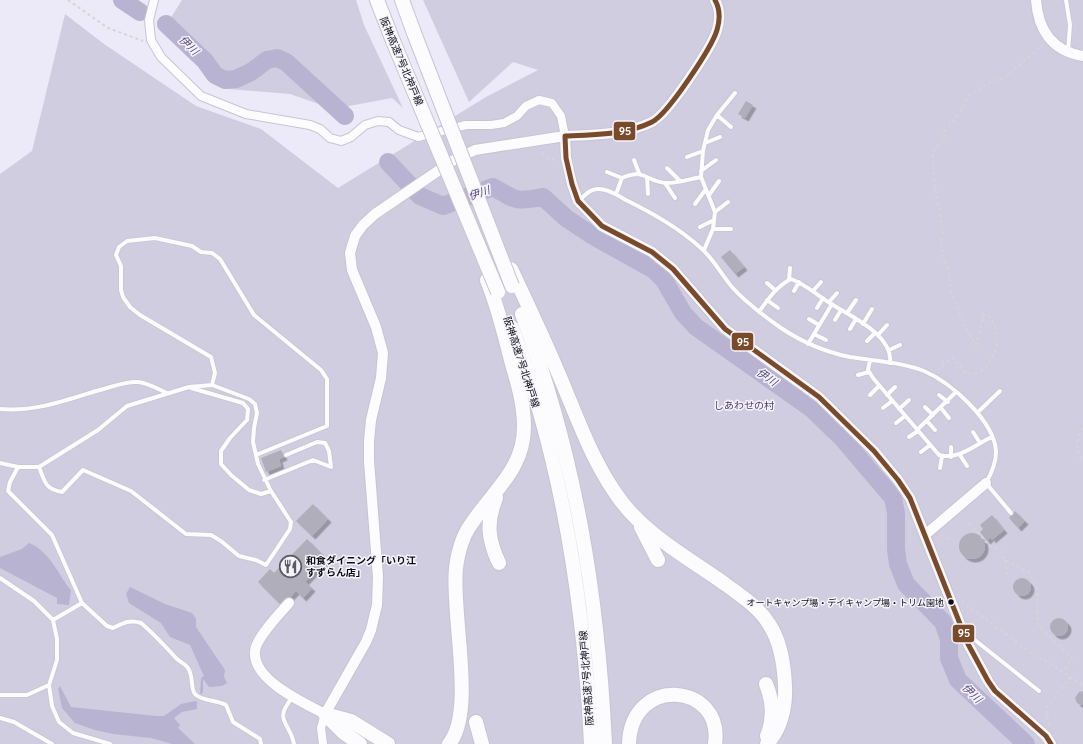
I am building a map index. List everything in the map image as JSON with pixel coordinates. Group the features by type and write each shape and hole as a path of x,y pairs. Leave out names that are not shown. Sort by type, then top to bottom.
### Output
{"highway":[{"name":"阪神高速7号北神戸線","path":"377,0 453,183 495,293 517,344 539,414 556,475 568,532 583,638 590,744"},
{"name":"阪神高速7号北神戸線","path":"402,0 485,215 515,284 549,394 578,506 590,576 597,629 605,744"},
{"path":"515,284 596,460 618,498 634,517 646,535 658,560"},
{"path":"449,744 458,728 462,705 455,603 458,558 462,541 472,522 502,485 516,462 522,445 524,426 518,386 495,293"},
{"path":"499,563 490,541 488,526 492,510 502,485"},
{"path":"634,517 664,541 750,602 769,623 780,649 785,693 781,720 775,734 767,744"},
{"path":"762,744 770,727 772,712 771,697 766,684"},
{"path":"629,744 632,727 644,706 657,697 671,694 691,698 707,711 714,724 715,744"},
{"path":"325,714 344,733 360,744"},
{"path":"325,714 351,721 388,744"},
{"path":"476,722 482,744"}],"street":[{"path":"154,0 149,20 151,40 161,57 200,96 246,114 310,125 320,129 330,138 341,141 351,137 366,125 378,121 389,122 399,130 418,137 466,125 491,125 504,123 517,116 526,106 539,100 552,103 562,116 566,158 572,184 578,201 602,226 652,252 668,264 725,329 819,397 839,416 898,480 910,498 963,631 988,681 995,691 1042,732 1051,744"},
{"path":"323,744 321,728 325,714 366,642 374,618 378,592 369,441 371,420 381,378 383,353 376,327 352,270 350,253 355,236 363,225 401,196 454,160 475,150 565,136 596,135 636,129 654,121 666,110 709,47 717,31 719,19 718,6 714,0"},
{"path":"1036,0 1043,31 1050,41 1068,52 1083,56"},
{"path":"925,535 986,483"},
{"path":"289,603 265,631 255,651 259,669 272,683 325,714"}],"lane":[{"path":"1066,0 1070,25 1068,52"},
{"path":"704,250 713,229 715,212 701,177 705,143 708,130 717,115 735,93"},
{"path":"717,115 731,127"},
{"path":"705,143 720,137"},
{"path":"687,157 704,151"},
{"path":"634,160 639,173 665,183 701,177"},
{"path":"701,171 716,160"},
{"path":"667,168 680,181"},
{"path":"607,172 622,178 639,173"},
{"path":"647,177 648,194"},
{"path":"616,194 622,178"},
{"path":"709,195 719,181"},
{"path":"665,183 675,198"},
{"path":"578,201 592,190 599,188 616,194 676,227 704,250 733,288 759,312 808,344 834,353 890,363 923,371 940,379 978,412 992,437 996,452 992,471 986,483 1011,513"},
{"path":"695,204 706,189"},
{"path":"715,212 728,202"},
{"path":"700,227 714,220"},
{"path":"713,229 731,229"},
{"path":"212,385 216,373 211,357 140,316 123,298 121,266 116,255 119,247 127,241 155,238 192,246 201,252 216,256 220,259 254,315 321,370 327,379 327,426 256,455"},
{"path":"789,280 790,268"},
{"path":"759,312 775,290 791,279 799,282 847,314 856,318 876,334 889,350 891,355 890,363"},
{"path":"767,282 775,290"},
{"path":"794,292 799,282"},
{"path":"813,291 821,282"},
{"path":"808,344 837,293"},
{"path":"817,308 823,298"},
{"path":"767,300 778,308"},
{"path":"847,314 856,300"},
{"path":"863,324 872,309"},
{"path":"835,320 841,310"},
{"path":"850,329 856,318"},
{"path":"809,319 819,325"},
{"path":"867,341 887,326"},
{"path":"814,334 826,340"},
{"path":"889,350 900,345"},
{"path":"870,360 869,372 879,386 939,455 952,457 960,455 992,437"},
{"path":"858,375 869,372"},
{"path":"0,409 24,410 53,404 114,386 136,382 145,383 167,393"},
{"path":"0,463 18,467 39,468 98,430 127,406 189,387 212,385 249,398 255,404 257,413 253,442 256,455 264,480 291,522 290,529 266,565 256,560 239,556 211,535 186,534 131,491 83,470 62,492 51,490 45,483 39,468"},
{"path":"870,395 879,386"},
{"path":"189,387 243,402 248,409 247,420 230,438 221,451 221,464 231,475 249,490 261,494 270,491"},
{"path":"887,395 895,387"},
{"path":"978,412 1000,391"},
{"path":"910,437 948,402 956,392"},
{"path":"939,395 948,402"},
{"path":"900,409 909,400"},
{"path":"883,408 892,401"},
{"path":"925,407 933,415"},
{"path":"940,408 949,418"},
{"path":"896,423 905,416"},
{"path":"927,421 935,430"},
{"path":"974,432 980,443"},
{"path":"264,480 313,460 331,467 329,451 325,443 317,442 286,455"},
{"path":"921,452 930,445"},
{"path":"951,447 952,457"},
{"path":"960,455 967,466"},
{"path":"940,468 942,456"},
{"path":"18,467 10,482 8,491 56,541 82,603 107,626 112,628 126,621 135,620 141,623 178,660 187,666 193,677 192,689 196,695 205,700 218,701 226,705 233,722 260,739 261,744"},
{"path":"0,578 34,602 53,620 57,639 57,660 49,685 52,706 63,726 73,733 110,744"},
{"path":"53,620 82,603"},
{"path":"963,631 1039,691"},
{"path":"0,695 27,695 49,685"},
{"path":"294,696 284,708 282,716 294,744"},
{"path":"0,718 14,722 52,744"}],"path":[{"path":"68,0 108,28 144,41"},
{"path":"933,376 953,358 967,374 977,372 990,362 994,354 997,338 990,317 984,315 976,345 965,327 950,292 949,273 941,244 943,231 942,218 934,182 934,150 944,138 948,127 961,111 968,96 995,80 1004,78 1043,46"},
{"path":"542,153 550,159 556,160"},
{"path":"1083,428 1078,435 1077,441 1080,458 1083,461"},
{"path":"969,523 989,545 998,549 1005,560 1007,575"},
{"path":"937,534 951,540"},
{"path":"1005,560 1029,572 1034,580 1038,592 1038,623 1043,631 1072,659 1062,672"},
{"path":"957,597 1036,657 1053,665 1083,686"},
{"path":"1048,725 1049,723 1046,708 1070,678"}],"green space":[{"path":"182,0 356,0 364,25 403,108 392,98 333,109 290,94 228,89 191,60 168,22"},
{"name":"しあわせの村","path":"423,0 1083,0 1083,744 0,744 0,174 32,151 65,14 104,44 196,106 261,129 338,188 486,97 538,70 513,62 469,102"}],"shaded area":[{"path":"29,543 36,546 47,556 71,590 69,605 57,604 57,598 0,568 0,557 22,549"},
{"path":"130,587 165,604 192,613 196,619 196,627 225,670 224,677 227,683 222,686 209,687 203,679 203,692 200,695 201,678 204,676 190,645 170,637 161,623 129,603 126,594"},
{"path":"60,686 71,707 164,716 181,704 195,701 197,702 197,709 182,712 174,718 180,725 178,728 195,744 172,744 151,738 113,734 75,723 62,708 58,689"}],"building":[{"path":"746,101 753,105 745,118 738,114"},
{"path":"730,250 744,267 735,274 721,257"},
{"path":"281,450 284,457 279,459 281,466 266,472 261,458"},
{"path":"313,504 328,519 312,536 296,521"},
{"path":"1015,511 1025,521 1018,528 1009,518"},
{"path":"992,515 1004,530 992,540 991,537 987,541 980,532 983,529 980,525"},
{"path":"972,533 982,536 985,546 982,556 972,559 962,556 959,546 962,536"},
{"path":"307,539 327,559 305,582 312,588 303,598 296,591 282,606 258,582 270,569 274,573"},
{"path":"1018,578 1026,578 1031,583 1029,594 1026,596 1018,596 1013,591 1013,583"},
{"path":"1055,618 1063,618 1068,623 1066,634 1063,636 1055,636 1050,631 1050,623"},
{"path":"1083,691 1083,705 1081,705 1077,703 1075,698 1079,692"}],"waterway":[{"name":"伊川","path":"122,0 140,12"},
{"name":"伊川","path":"166,24 205,61 215,75 225,80 236,79 251,72 267,60 277,58 286,62 345,116"},
{"name":"伊川","path":"388,162 420,196 443,206 493,187 512,198 527,200 543,197 566,218 593,236 654,270 664,280 683,313 696,327 812,409 842,438 893,498 896,513 896,549 898,564 906,584 943,622 949,639 949,658 958,680 1026,744"}],"transit line":[{"name":"95","path":"715,0 719,11 719,22 713,39 689,79 668,107 659,116 652,122 632,130 598,135 565,136 566,158 572,184 578,201 602,226 652,252 673,269 725,329 819,397 874,451 898,480 910,498 968,644 988,681 995,691 1046,736 1051,744"}],"place":[{"name":"和食ダイニング「いり江 すずらん店」","path":"290,566"},
{"name":"オートキャンプ場・デイキャンプ場・トリム園地","path":"951,602"}]}
